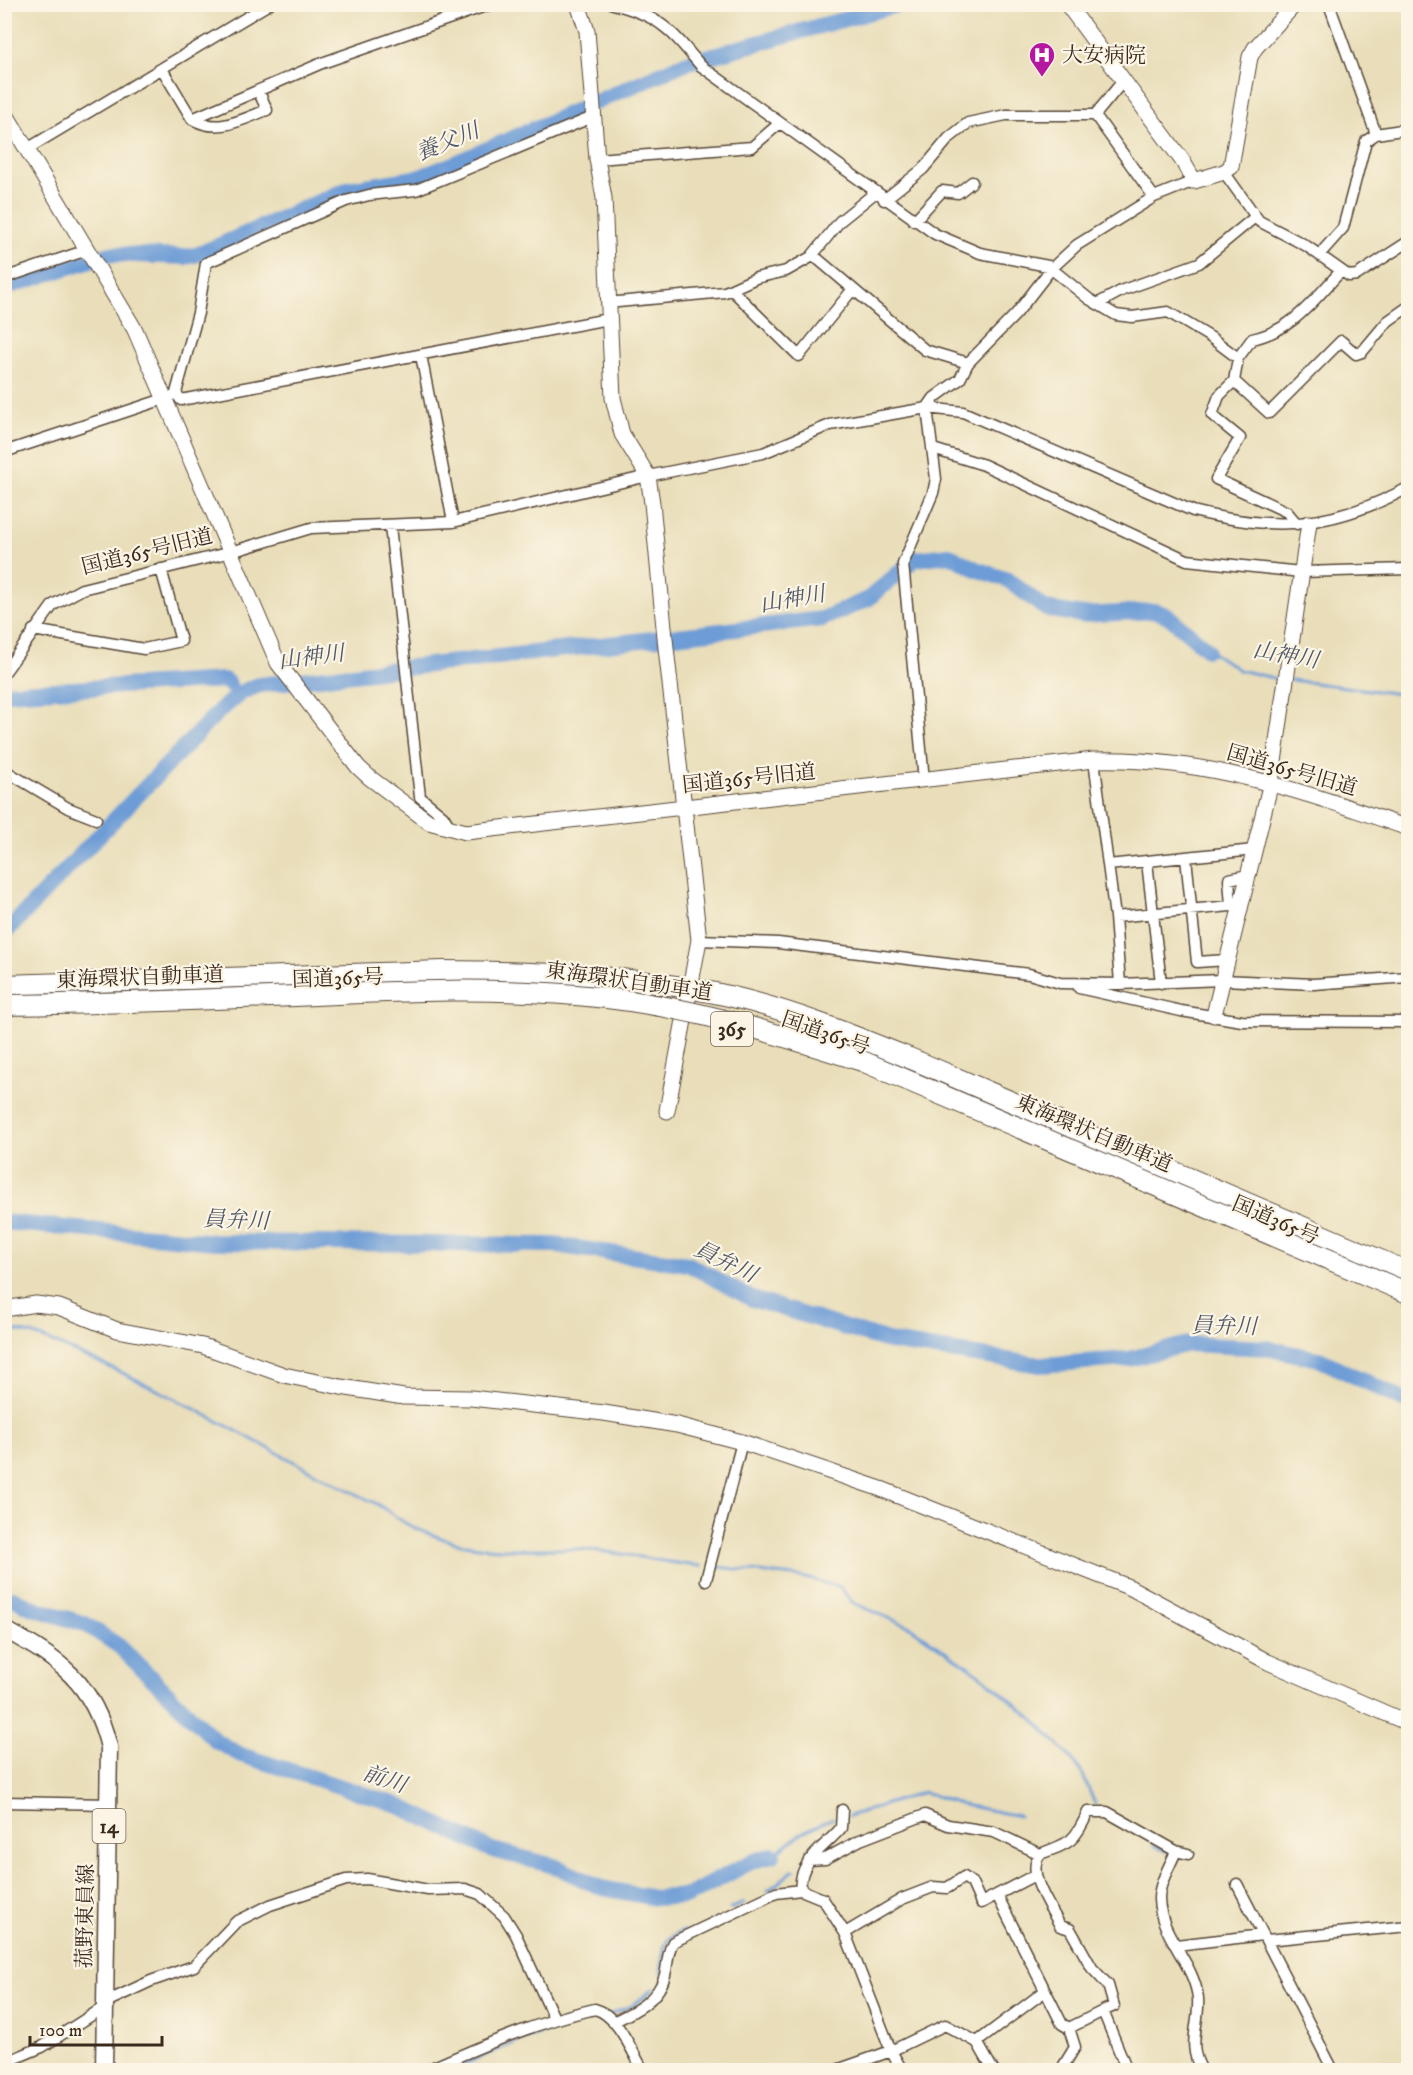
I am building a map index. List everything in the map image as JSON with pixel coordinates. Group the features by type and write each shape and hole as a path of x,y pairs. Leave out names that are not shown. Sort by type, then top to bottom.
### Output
{"highway":[{"name":"国道365号","path":"4,985 443,971 598,976 691,989 760,1005 851,1035 1408,1272"},
{"name":"東海環状自動車道","path":"4,1005 104,1004 472,989 542,992 666,1006 779,1034 862,1061 1408,1293"},
{"name":"国道365号","path":"4,1013 483,998 606,1006 686,1019 764,1038 847,1064 1408,1303"}],"main road":[{"name":"菰野東員線","path":"4,1629 59,1662 81,1683 101,1716 109,1747 104,2070"}],"street":[{"path":"27,149 269,4"},
{"path":"192,119 322,63 491,4"},
{"path":"578,4 587,31 597,159 604,198 607,303 615,410 622,434 648,476 699,940 667,1111"},
{"path":"613,4 643,8 676,35 701,66 914,221 946,240 969,250 1051,269 1097,304 1125,317 1168,312 1210,337 1238,358"},
{"path":"1067,4 1194,181"},
{"path":"924,780 903,564 933,493 936,479 927,408 934,398 960,379 968,363 1016,315 1051,269 1090,236 1154,197 1224,172 1231,167 1253,50 1295,4"},
{"path":"1329,4 1376,134"},
{"path":"162,69 192,119 202,125 225,126 267,110 259,92"},
{"path":"1095,115 1123,81"},
{"path":"4,111 135,330 171,396 195,475 231,552"},
{"path":"171,396 198,313 206,263 346,201 369,195 416,190 595,113"},
{"path":"607,303 732,290 756,278 786,271 813,255 840,221 923,169 949,138 968,123 1006,115 1095,115"},
{"path":"1095,115 1154,197"},
{"path":"597,159 752,147 780,123"},
{"path":"1319,255 1343,228 1360,172 1364,146 1371,135 1408,129"},
{"path":"1224,172 1255,217 1319,255 1340,272 1357,275 1408,242"},
{"path":"914,221 942,191 958,193 972,182"},
{"path":"1097,304 1124,290 1170,276 1199,263 1255,217"},
{"path":"813,255 925,350 936,356 968,363"},
{"path":"4,278 91,257"},
{"path":"1214,1015 1227,960 1236,906 1248,875 1272,782 1301,572 1303,523 1287,512 1216,479 1240,438 1212,415 1219,396 1234,381 1238,358 1252,339 1273,334 1296,319 1340,272"},
{"path":"732,290 800,356 853,289"},
{"path":"1234,381 1269,413 1341,341 1356,354 1362,351 1388,321 1408,307"},
{"path":"4,452 171,396 181,400 608,319"},
{"path":"421,355 453,522"},
{"name":"国道365号旧道","path":"4,673 53,605 71,593 231,552 311,528 453,522 648,476 763,453 830,425 927,408 963,412 1192,511 1229,520 1303,523 1342,517 1381,503 1408,488"},
{"path":"933,449 984,465 1187,560 1301,572 1408,569"},
{"path":"390,526 420,797 443,816 451,829"},
{"name":"国道365号旧道","path":"231,552 278,663 350,758 384,790 429,822 451,829 466,832 1094,760 1145,761 1206,769 1272,782 1408,828"},
{"path":"33,630 144,650 181,641 161,569"},
{"path":"1094,760 1115,918 1120,984"},
{"path":"4,770 68,808 96,819"},
{"path":"1108,866 1254,850"},
{"path":"1186,858 1197,962 1227,960"},
{"path":"1147,862 1161,983"},
{"path":"1115,918 1236,906"},
{"path":"699,940 801,946 1029,974 1181,1011 1242,1021 1294,1023 1363,1020 1408,1023"},
{"path":"1060,983 1120,984 1222,980 1314,984 1408,977"},
{"path":"4,1309 36,1304 59,1307 117,1330 203,1346 284,1375 341,1387 404,1397 471,1398 604,1413 677,1425 742,1442 881,1489 1131,1588 1268,1662 1408,1722"},
{"path":"706,1580 742,1442"},
{"path":"4,1802 109,1804"},
{"path":"801,1890 801,1877 809,1860 841,1828 842,1810"},
{"path":"1069,2028 1114,2006 1107,1985 1092,1968 1070,1929 1060,1926 1035,1875 1035,1864 1040,1854 1068,1844 1081,1829 1088,1812 1107,1812 1176,1851 1188,1854"},
{"path":"809,1860 825,1859 860,1840 925,1815 948,1825 994,1832 1040,1854"},
{"path":"1176,1851 1162,1884 1160,1899 1164,1926 1193,1979 1198,1999 1192,2041 1196,2062 1202,2070"},
{"path":"845,1933 902,1899 933,1887 947,1888 964,1877 972,1883 981,1903 1035,1875"},
{"path":"9,2066 106,2004 151,1981 194,1966 236,1922 270,1905 346,1880 367,1880 428,1890 465,1889 480,1894 504,1917 516,1935 554,2018"},
{"path":"1238,1884 1334,2070"},
{"path":"608,2017 638,2009 657,1993 664,1981 673,1942 776,1893 801,1890 823,1899 845,1933 891,2051 902,2070"},
{"path":"998,1895 1062,2024 1069,2028 1075,2047 1061,2070"},
{"path":"1176,1945 1408,1926"},
{"path":"977,2042 1045,1991"},
{"path":"427,2070 514,2032 554,2018 595,2009 608,2017 643,2070"},
{"path":"1103,2012 1127,2070"},
{"path":"837,2070 891,2051 945,2025 977,2042 993,2070"}],"waterway":[{"name":"養父川","path":"4,288 110,254 185,257 199,254 348,189 420,177 685,63 900,4"},
{"name":"山神川","path":"4,934 219,711 242,692 259,685 822,619 868,599 915,559 949,555 976,569 1008,580 1046,609 1082,615 1156,611 1168,616 1207,649"},
{"name":"山神川","path":"1207,649 1239,670 1282,680"},
{"name":"山神川","path":"4,693 224,680 229,684"},
{"name":"山神川","path":"1291,680 1408,695"},
{"name":"員弁川","path":"4,1222 215,1242 554,1245 688,1264 752,1299 891,1342 1040,1365 1129,1359 1188,1344 1266,1348 1319,1359 1408,1402"},
{"path":"4,1331 23,1332 40,1337 111,1368 373,1502 411,1526 441,1538 459,1544 495,1549 589,1550 701,1566"},
{"path":"718,1567 801,1577 840,1587 853,1603 910,1627 979,1674 1032,1718 1069,1756 1082,1773 1095,1804"},
{"name":"前川","path":"13,1598 30,1607 85,1624 119,1646 216,1741 241,1755 395,1804 489,1849 554,1866 602,1888 655,1898 687,1896 751,1862 773,1855"},
{"path":"849,1816 924,1792 959,1804 1019,1816"},
{"path":"773,1855 805,1831 833,1818"},
{"path":"1154,1846 1167,1851"},
{"path":"768,1891 794,1870"},
{"path":"730,1909 744,1903"},
{"path":"661,1972 663,1952 667,1941 684,1931"},
{"path":"610,2014 632,2006 653,1989"},
{"path":"451,2070 528,2037 601,2016"}],"place":[{"name":"大安病院","path":"1042,78"}]}
